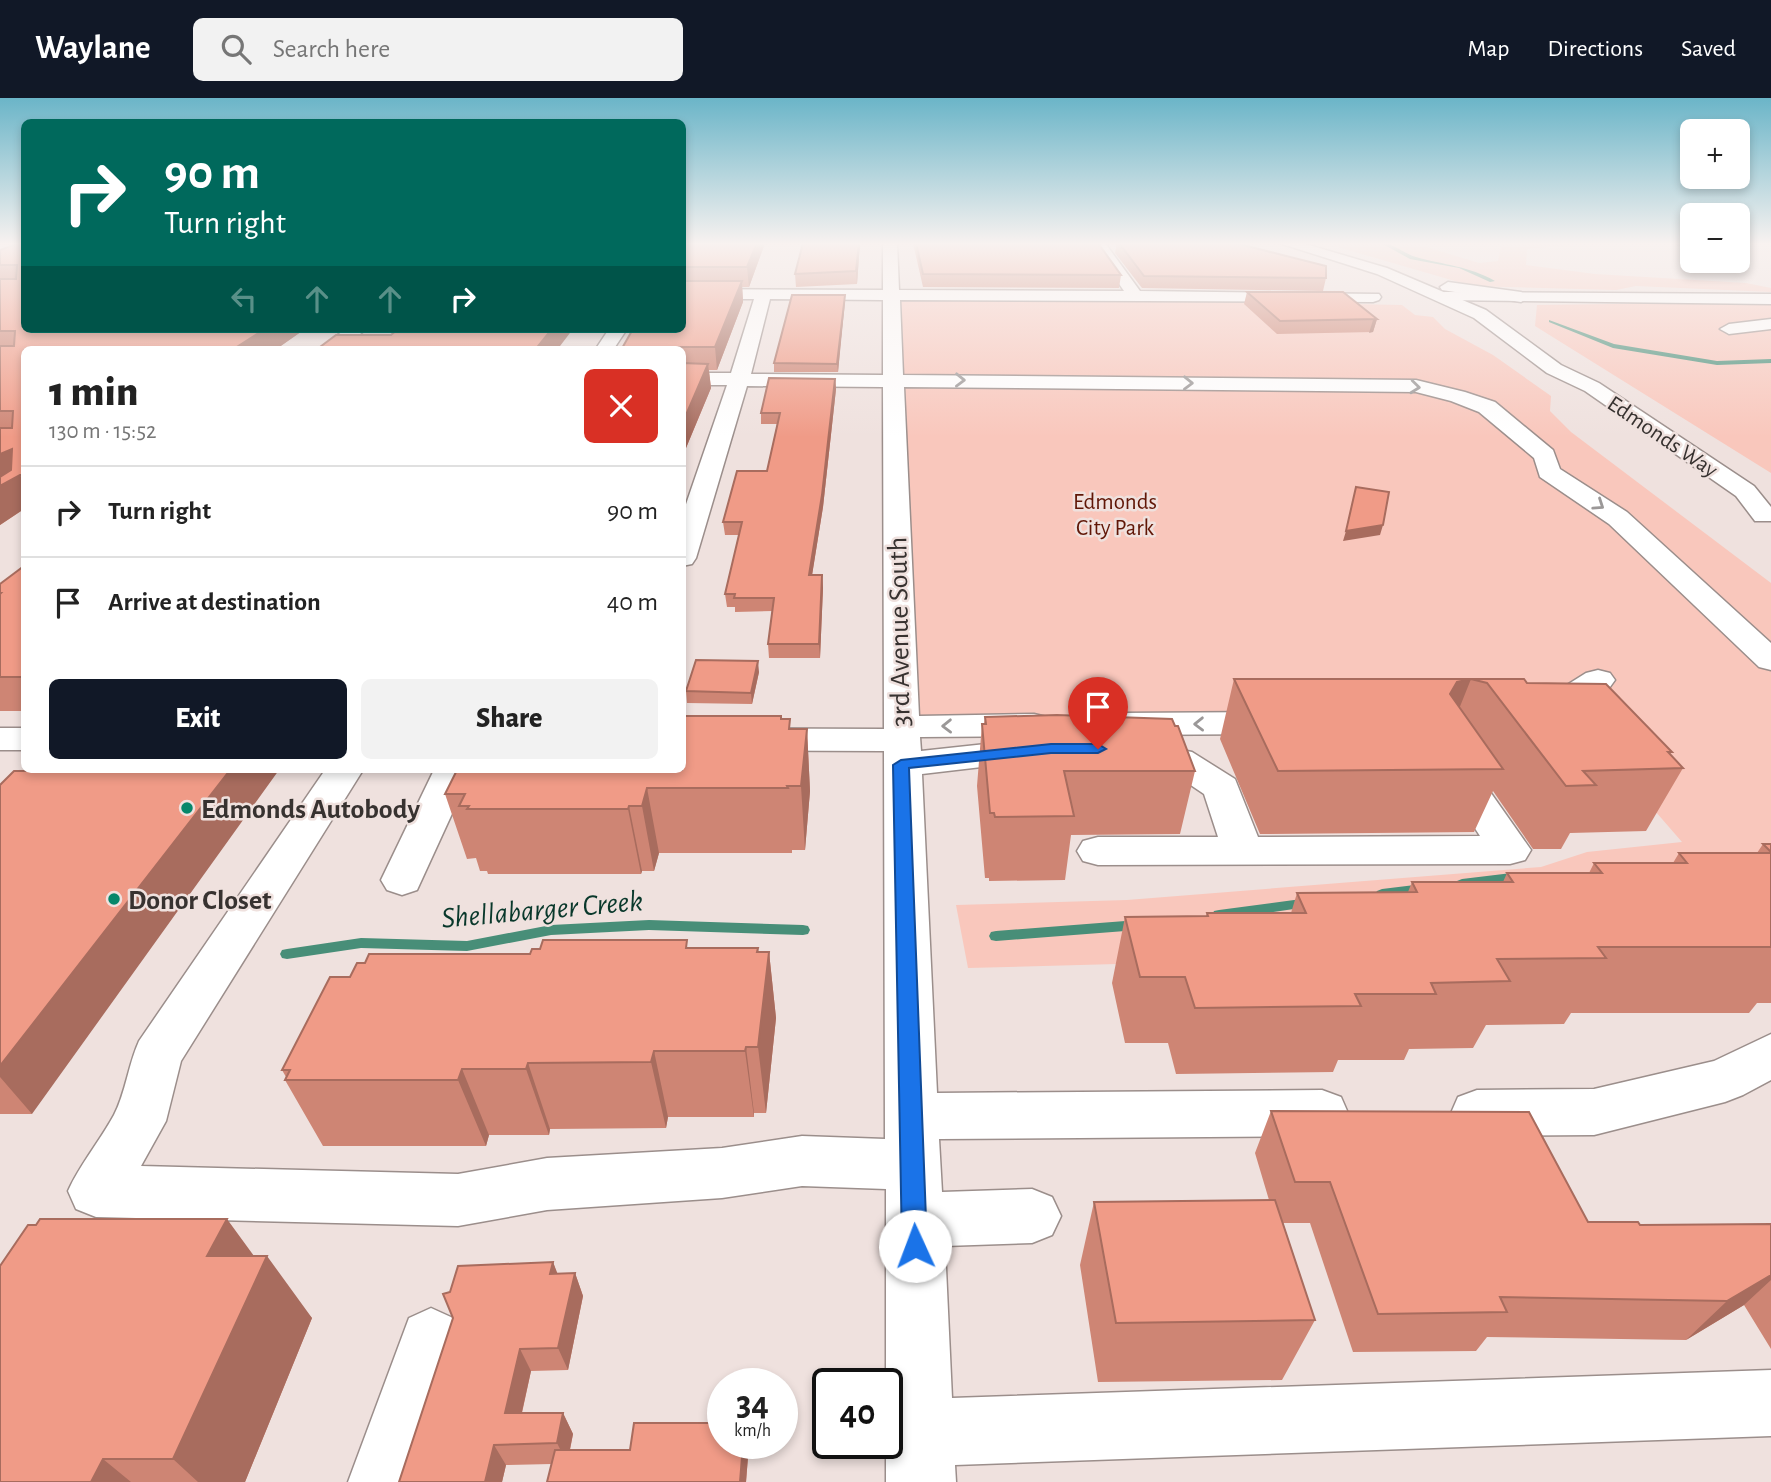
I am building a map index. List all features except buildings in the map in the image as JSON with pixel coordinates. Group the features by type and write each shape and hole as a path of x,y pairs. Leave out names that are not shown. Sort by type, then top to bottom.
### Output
{"street":[{"path":"686,545 759,308"},
{"name":"3rd Avenue South","path":"892,308 920,1458"},
{"path":"1435,308 1488,320"},
{"name":"Edmonds Way","path":"1465,308 1488,320 1554,369 1569,387 1584,398 1769,523"},
{"path":"1487,308 1488,320 1523,363 1769,523"},
{"path":"1729,329 1771,324"},
{"path":"338,346 359,338"},
{"path":"686,379 1416,386 1458,396 1487,408 1545,456 1549,472 1618,518 1770,670"},
{"path":"1520,721 1533,721 1598,680"},
{"path":"686,739 901,744 1313,723"},
{"path":"1079,737 1179,760 1221,788 1243,851"},
{"path":"1098,851 1510,850 1446,754"},
{"path":"343,773 157,1056 139,1121 96,1191 458,1200 547,1184 722,1173 802,1161 912,1167 1371,1113"},
{"path":"402,880 452,773"},
{"path":"1427,1113 1594,1112 1725,1080 1771,1055"},
{"path":"912,1167 1032,1216"},
{"path":"383,1482 431,1340"},
{"path":"920,1458 1771,1403"}],"green space":[{"name":"Edmonds City Park","path":"892,308 1405,308 1415,315 1433,317 1445,329 1493,355 1551,396 1550,411 1571,432 1771,583 1771,895 1190,962 968,968 956,905 1127,900 1541,867 1587,852 1682,842 1596,743 901,727"},
{"path":"1537,308 1771,308 1771,473 1535,326"}],"waterway":[{"path":"1551,321 1613,346 1717,363 1771,361"},
{"name":"Shellabarger Creek","path":"1462,884 1520,877"},
{"name":"Shellabarger Creek","path":"1382,894 1423,889"},
{"name":"Shellabarger Creek","path":"1219,915 1309,903"},
{"name":"Shellabarger Creek","path":"287,954 361,943 467,946 551,930 649,925 803,930"},
{"name":"Shellabarger Creek","path":"996,936 1138,925"}],"place":[{"name":"Edmonds Autobody","path":"187,808"},
{"name":"Donor Closet","path":"114,899"}],"route":[{"path":"915,1246 901,765 1051,748 1098,749"}]}
